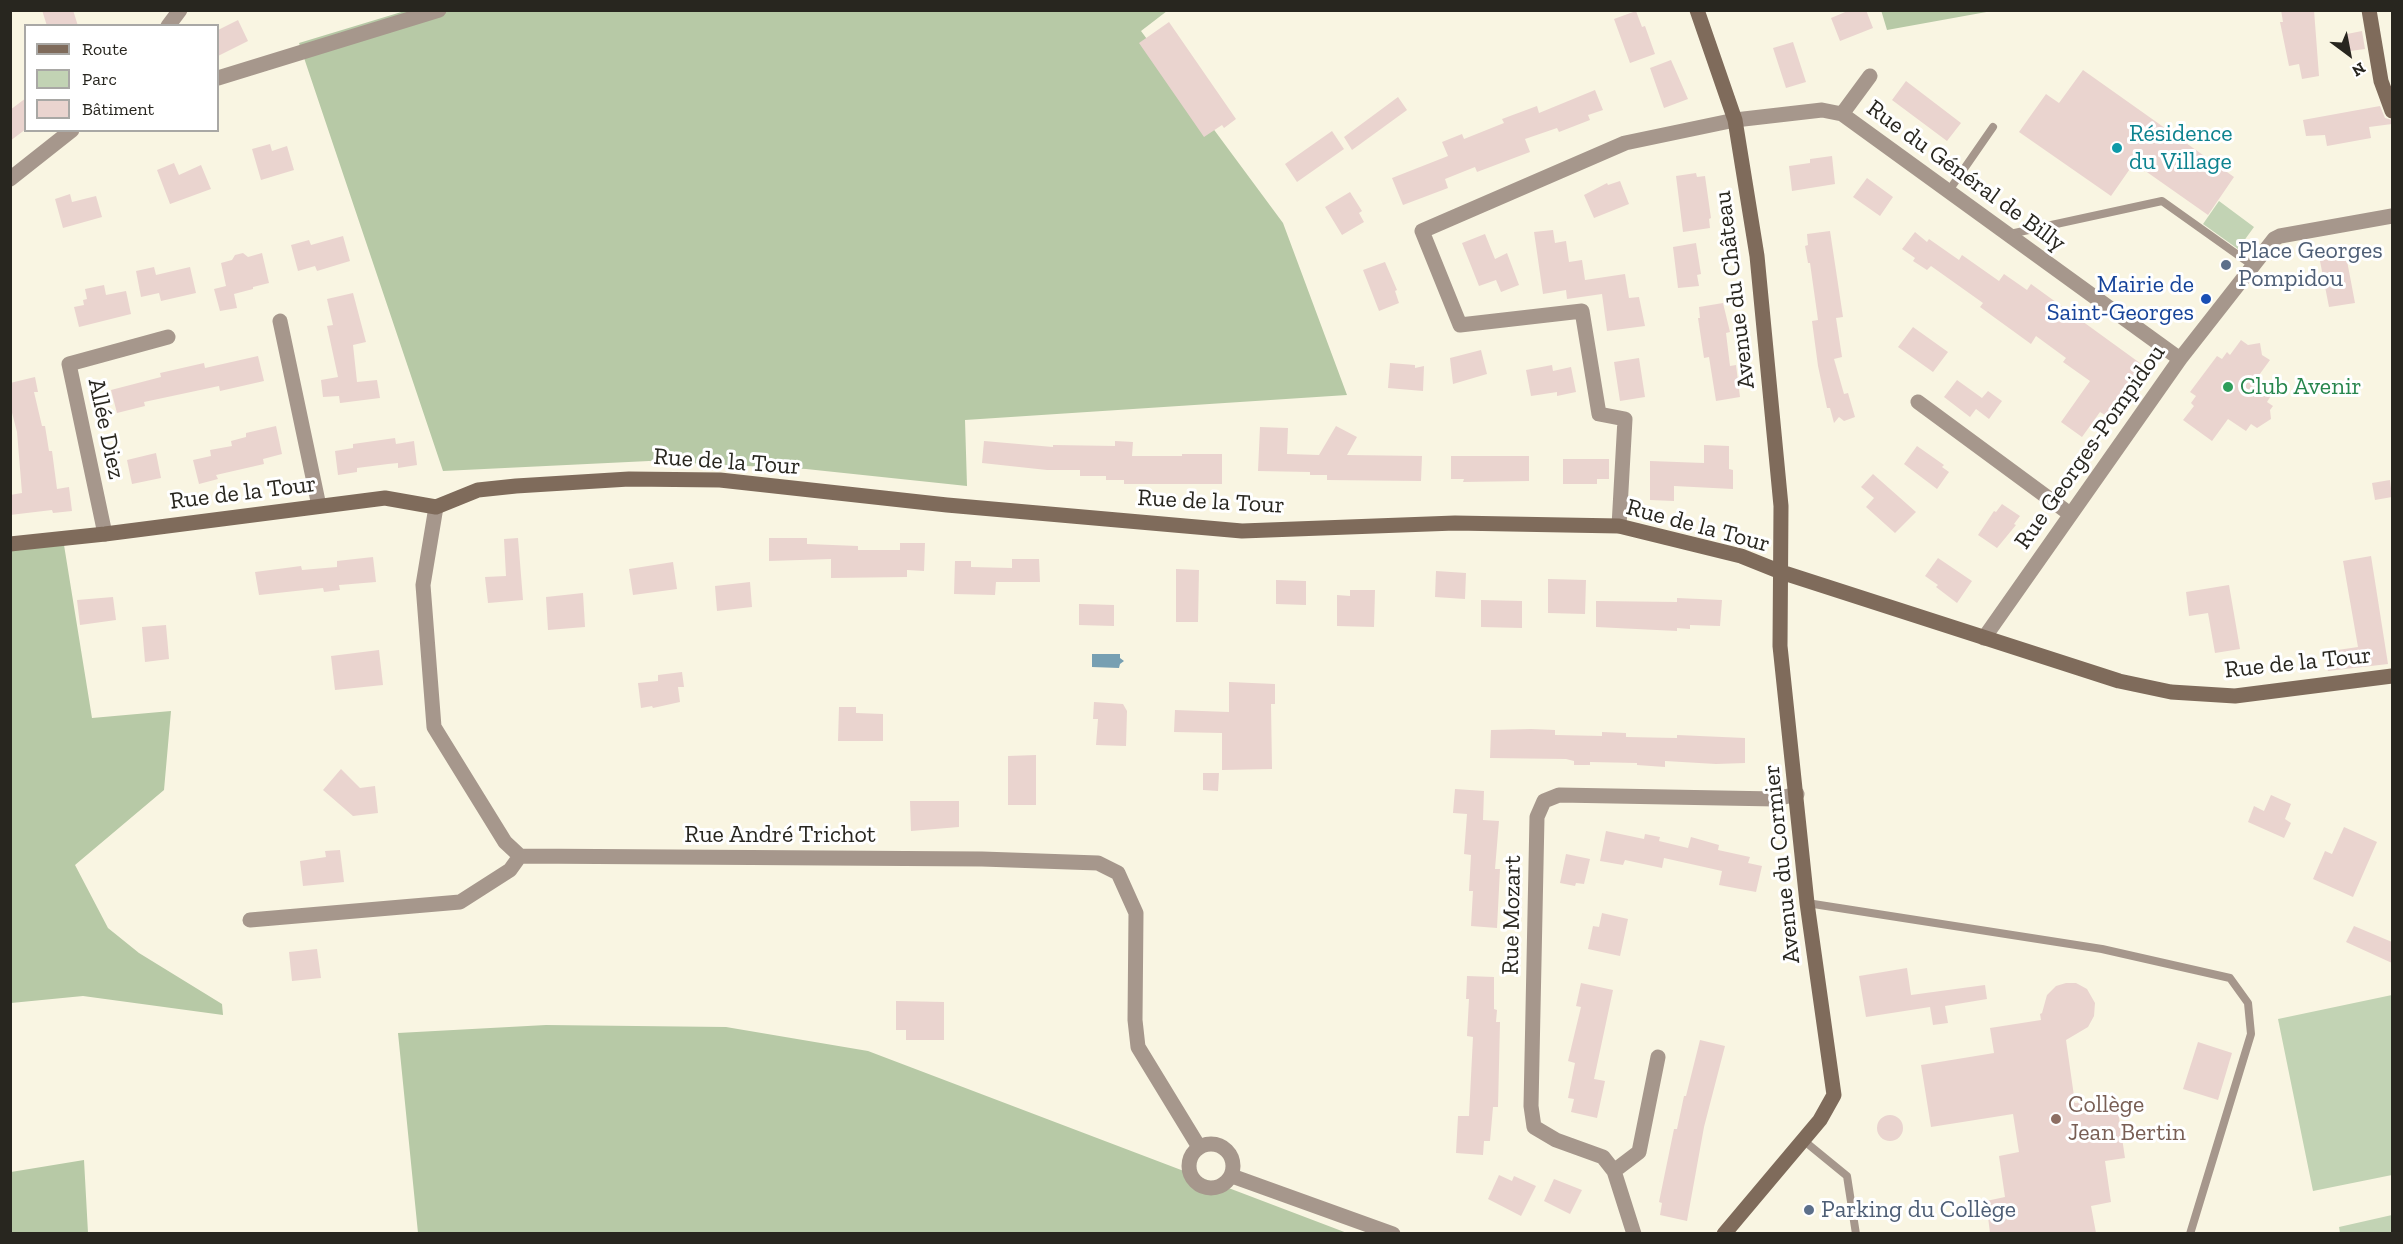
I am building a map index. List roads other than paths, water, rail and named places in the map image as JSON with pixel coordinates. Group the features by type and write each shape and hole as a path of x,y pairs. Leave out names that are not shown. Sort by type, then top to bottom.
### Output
{"street":[{"path":"170,24 180,10"},
{"path":"219,78 439,10"},
{"name":"Avenue du Château","path":"1697,10 1736,120 1757,256 1781,507 1781,572"},
{"path":"2369,10 2380,81 2392,111"},
{"path":"1842,114 1870,76"},
{"name":"Rue du Général de Billy","path":"1619,526 1625,419 1599,414 1582,311 1460,325 1422,231 1625,143 1736,120 1822,110 1842,114 2180,359"},
{"path":"10,179 69,132"},
{"name":"Rue Georges-Pompidou","path":"1984,638 2180,359 2274,239 2392,216"},
{"path":"280,321 319,506"},
{"name":"Allée Diez","path":"105,534 69,364 168,337"},
{"path":"1918,402 2070,514"},
{"name":"Rue de la Tour","path":"10,544 385,498 436,507 478,490 630,479 720,480 947,506 1242,531 1455,523 1619,526 1741,556 1781,572 2119,681 2171,692 2235,696 2392,676"},
{"path":"250,920 460,902 510,870 520,856 505,842 434,727 423,585 436,507"},
{"name":"Avenue du Cormier","path":"1724,1233 1820,1120 1834,1095 1807,903 1780,638 1781,572"},
{"name":"Rue Mozart","path":"1614,1171 1603,1157 1556,1140 1534,1127 1532,1084 1536,817 1544,801 1559,795 1776,799 1797,794"},
{"name":"Rue André Trichot","path":"520,856 982,859 1098,863 1109,867 1118,873 1136,913 1135,1020 1138,1047 1199,1147"},
{"path":"1634,1233 1614,1171 1639,1152 1658,1057"},
{"path":"1215,1144 1223,1147 1233,1160 1232,1176 1222,1186 1215,1188 1201,1186 1191,1175 1190,1161 1199,1147 1215,1144"},
{"path":"1232,1176 1393,1233"}],"lane":[{"path":"1948,192 1993,127"},
{"path":"2007,235 2162,201 2252,265"},
{"path":"1807,903 2102,949 2230,978 2248,1003 2251,1034 2190,1233"},
{"path":"1803,1140 1847,1176 1856,1233"}],"water":[{"path":"1092,654 1120,654 1120,658 1124,661 1119,668 1092,667"}],"place":[{"name":"Résidence du Village","path":"2117,148"},
{"name":"Place Georges Pompidou","path":"2226,265"},
{"name":"Mairie de Saint-Georges","path":"2206,299"},
{"name":"Club Avenir","path":"2228,387"},
{"name":"Collège Jean Bertin","path":"2056,1119"},
{"name":"Parking du Collège","path":"1809,1210"}]}
